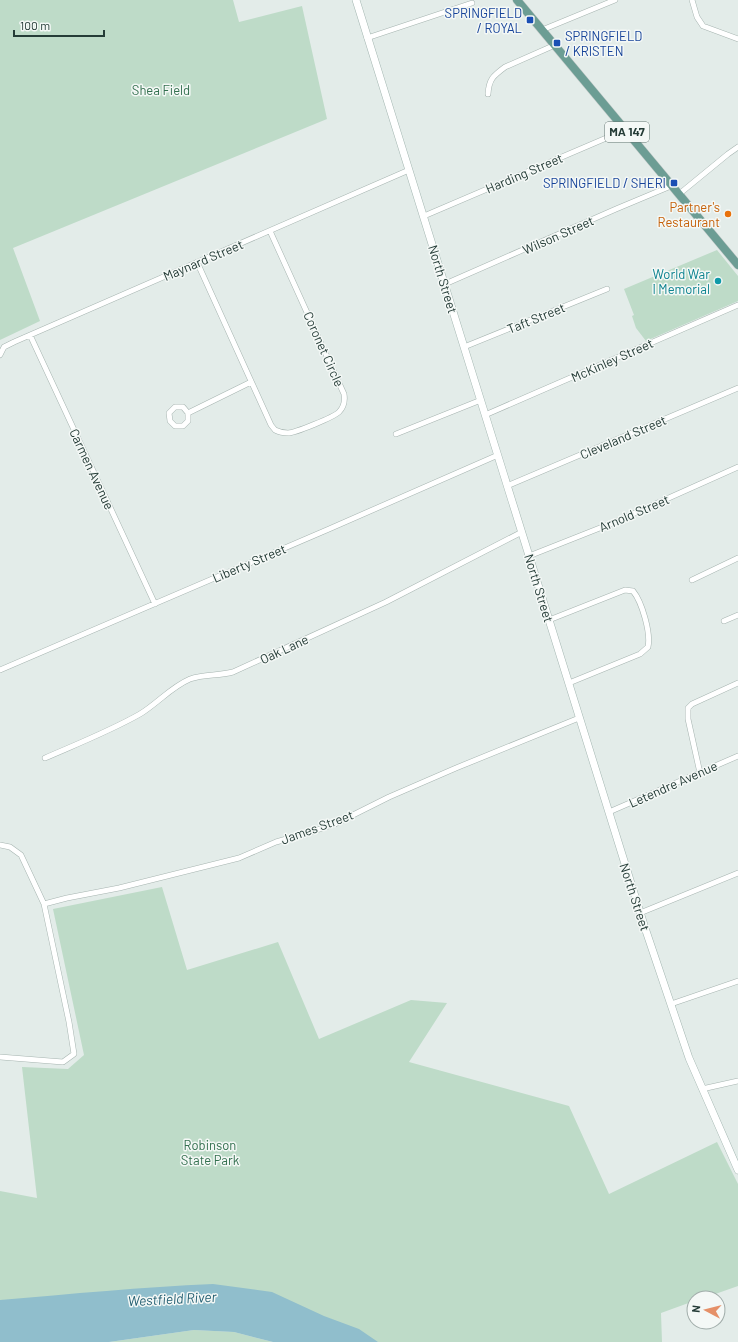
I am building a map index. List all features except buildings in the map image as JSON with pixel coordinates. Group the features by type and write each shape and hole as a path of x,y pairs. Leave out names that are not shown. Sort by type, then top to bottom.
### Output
{"main road":[{"name":"North Street","path":"356,0 640,913 690,1058 738,1170"},
{"name":"MA 147","path":"517,0 678,195 738,265"}],"street":[{"path":"609,0 614,0"},
{"path":"542,30 614,0"},
{"path":"692,0 697,17 703,26 738,39"},
{"path":"367,38 472,3"},
{"path":"488,94 489,84 493,76 498,72 505,67 554,45"},
{"name":"Harding Street","path":"424,216 625,130"},
{"path":"678,195 738,147"},
{"name":"Maynard Street","path":"0,355 4,347 30,335 409,170"},
{"name":"Wilson Street","path":"445,284 671,186"},
{"name":"Coronet Circle","path":"197,262 268,419 275,430 289,433 335,415 340,411 344,398 339,382 270,231"},
{"name":"Taft Street","path":"464,347 607,289"},
{"name":"McKinley Street","path":"486,416 738,305"},
{"name":"Carmen Avenue","path":"30,335 155,604"},
{"path":"188,413 251,382"},
{"name":"Cleveland Street","path":"507,486 738,388"},
{"path":"396,434 481,400"},
{"path":"175,407 183,407 188,413 188,421 183,426 175,426 170,421 169,413 175,407"},
{"name":"Liberty Street","path":"0,670 344,523 498,455"},
{"name":"Arnold Street","path":"529,556 615,522 738,467"},
{"name":"Oak Lane","path":"45,758 130,720 190,679 206,675 232,672 386,602 522,532"},
{"path":"692,580 738,558"},
{"path":"549,620 625,590 633,591 639,600 649,636 648,648 640,654 569,684"},
{"path":"724,621 738,615"},
{"path":"700,772 688,719 688,708 692,704 738,683"},
{"name":"James Street","path":"44,904 119,888 239,858 276,842 335,824 393,795 579,718"},
{"name":"Letendre Avenue","path":"609,812 738,756"},
{"path":"0,845 10,847 21,855 44,904 70,1022 74,1054 63,1062 0,1057"},
{"path":"640,913 738,873"},
{"path":"671,1004 738,981"},
{"path":"702,1089 738,1081"}],"green space":[{"name":"Shea Field","path":"0,0 233,0 239,22 302,6 327,119 13,248 40,321 0,340"},
{"path":"717,250 738,276 738,301 646,341 636,328 632,316 634,315 624,289"},
{"name":"Robinson State Park","path":"162,887 187,970 278,942 319,1039 411,1000 447,1003 409,1062 569,1106 609,1194 717,1142 738,1184 738,1286 726,1290 686,1290 686,1304 661,1313 662,1342 317,1342 278,1325 0,1329 0,1191 37,1198 22,1067 68,1069 84,1055 53,909"},
{"path":"194,1330 234,1332 273,1342 109,1342"}],"water":[{"name":"Westfield River","path":"213,1284 272,1292 324,1316 359,1329 378,1342 273,1342 234,1332 194,1330 109,1342 0,1342 0,1300"}],"place":[{"name":"SPRINGFIELD / ROYAL","path":"530,20"},
{"name":"SPRINGFIELD / KRISTEN","path":"557,43"},
{"name":"SPRINGFIELD / SHERI","path":"674,183"},
{"name":"Partner's Restaurant","path":"728,214"},
{"name":"World War I Memorial","path":"718,281"}]}
